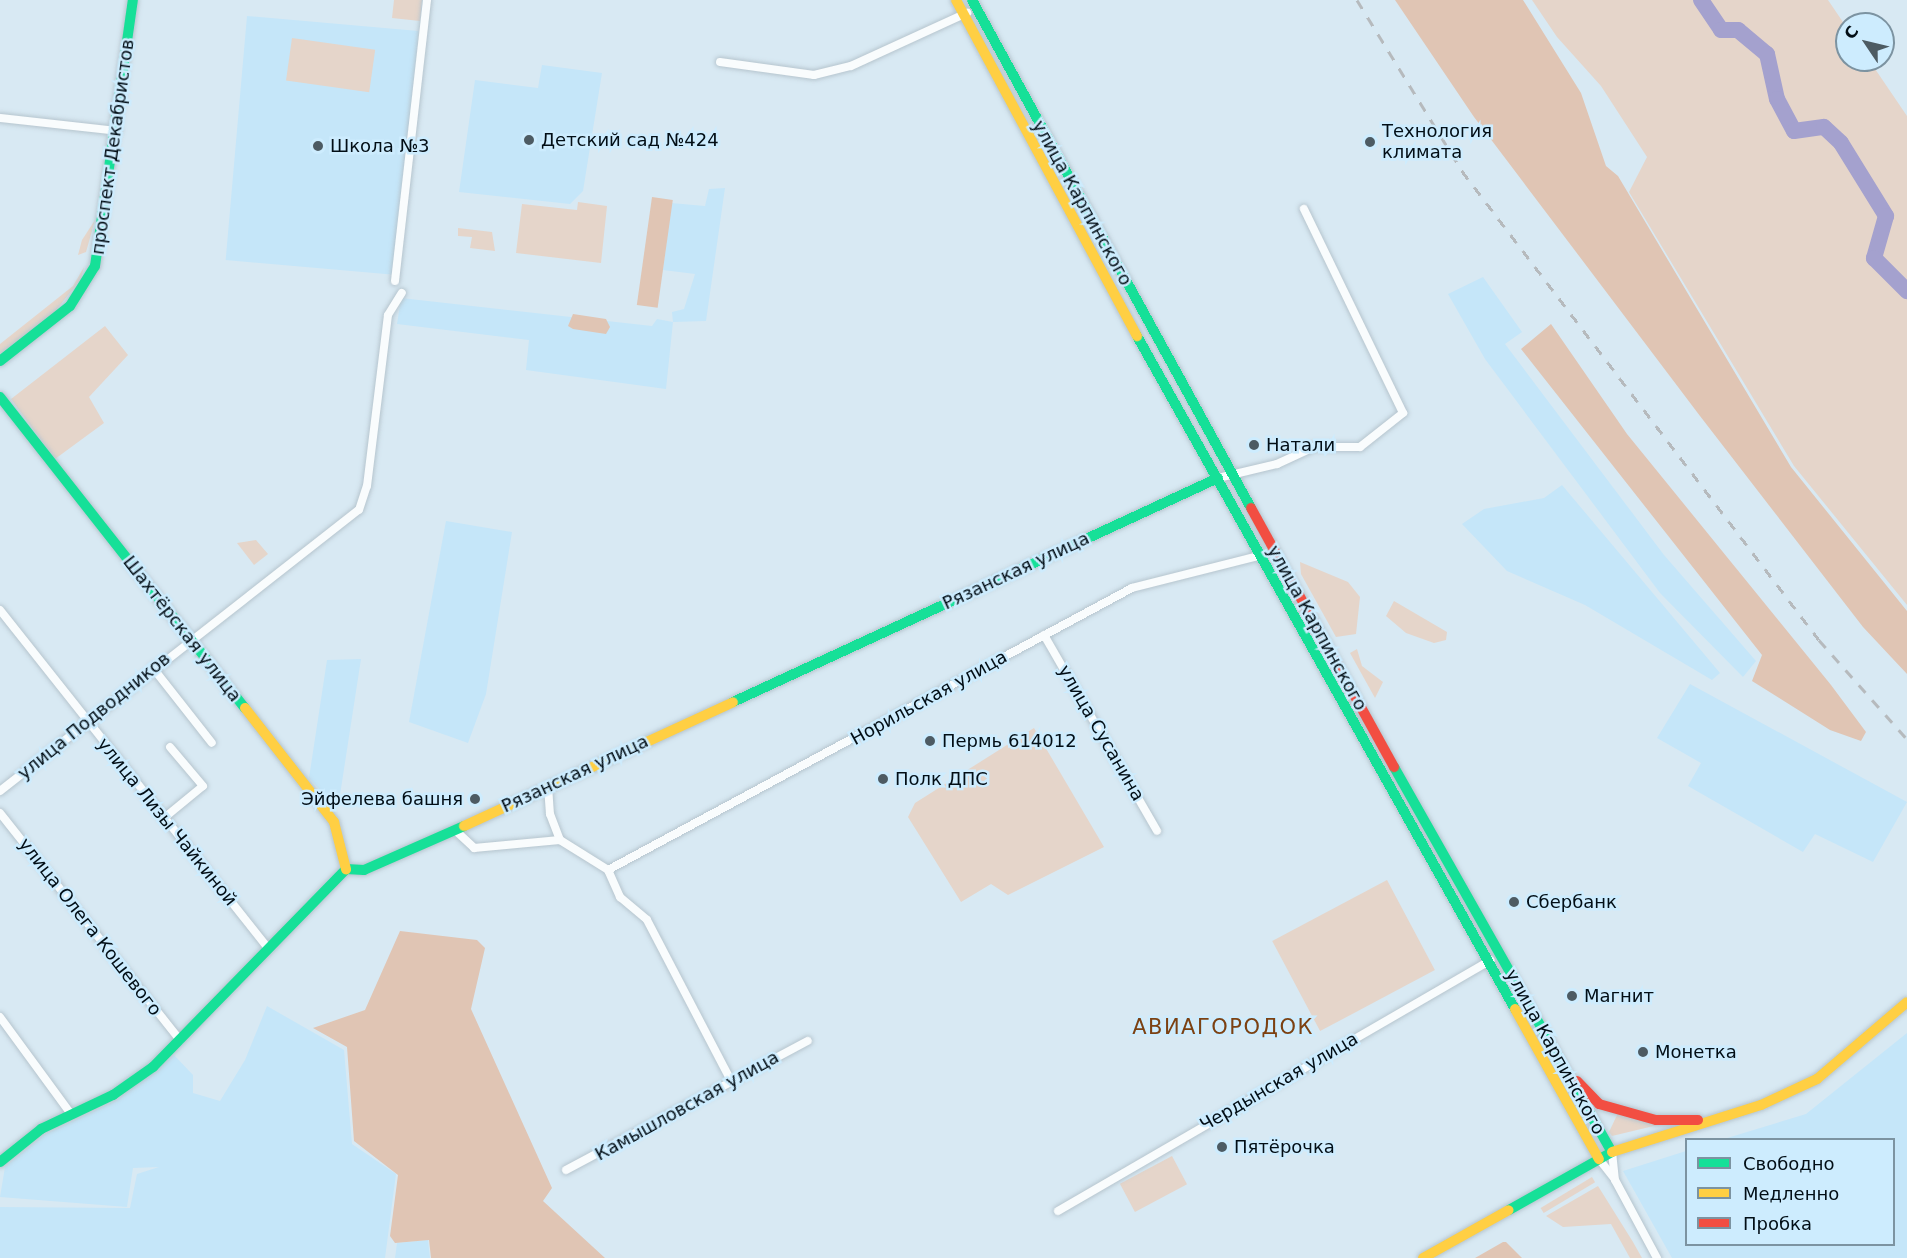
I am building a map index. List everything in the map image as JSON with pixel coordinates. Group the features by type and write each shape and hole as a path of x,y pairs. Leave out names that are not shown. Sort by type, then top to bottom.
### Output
{"main road":[{"name":"проспект Декабристов","path":"0,361 57,319 88,280 101,247 133,0"},
{"name":"улица Карпинского","path":"956,0 1142,346 1262,555 1599,1159"},
{"name":"улица Карпинского","path":"974,4 1230,473 1612,1152"},
{"path":"1142,346 1154,349 1157,336"},
{"name":"Шахтёрская улица","path":"0,397 334,822 346,869"},
{"name":"Рязанская улица","path":"346,869 364,870 456,831 548,786 1218,478"},
{"path":"1360,731 1368,733 1371,725"},
{"path":"1377,761 1388,757"},
{"path":"0,1162 20,1142 134,1082 180,1040 346,869"},
{"path":"1423,1258 1612,1152 1720,1118 1817,1079 1896,1012 1907,999"},
{"path":"1563,1065 1599,1104 1670,1121 1720,1118"}],"street":[{"path":"394,281 427,0"},
{"path":"720,62 814,75 851,66 964,15 974,4"},
{"path":"0,118 117,131"},
{"path":"1218,478 1230,473 1277,464 1314,447 1360,447 1403,413 1304,209"},
{"name":"улица Подводников","path":"0,791 190,639 359,510 367,486 388,315 402,292"},
{"name":"Норильская улица","path":"608,870 1132,588 1262,555"},
{"name":"улица Лизы Чайкиной","path":"0,610 86,722 268,948"},
{"name":"улица Сусанина","path":"1044,635 1156,831"},
{"path":"153,668 212,743"},
{"path":"164,818 203,786 170,747"},
{"path":"548,786 550,814 560,840 608,870 620,897 647,920 731,1081"},
{"name":"улица Олега Кошевого","path":"0,813 180,1040"},
{"path":"456,831 474,848 560,840"},
{"name":"Чердынская улица","path":"1058,1211 1501,955"},
{"path":"0,1017 71,1114"},
{"name":"Камышловская улица","path":"566,1170 808,1041"},
{"name":"улица Карпинского","path":"1612,1152 1615,1180 1657,1258"},
{"path":"1599,1159 1615,1180"}],"shaded area":[{"path":"394,0 422,0 420,21 392,18"},
{"path":"1395,0 1523,0 1581,93 1606,166 1618,176 1791,467 1907,611 1907,674 1863,627 1700,416 1474,117"},
{"path":"1532,0 1828,0 1836,12 1835,72 1877,72 1907,116 1907,605 1794,466 1629,192 1647,157 1601,86 1557,37"},
{"name":"Школа №3","path":"247,16 418,31 397,275 226,260"},
{"path":"292,38 375,50 369,92 286,81"},
{"name":"Детский сад №424","path":"542,65 602,73 583,191 570,204 459,192 475,80 538,88"},
{"path":"725,188 706,321 673,322 672,312 684,309 695,274 663,270 671,203 705,206 709,189"},
{"path":"652,197 673,200 658,308 637,305"},
{"path":"578,202 607,206 601,263 516,253 522,204 577,210"},
{"path":"95,220 86,252 78,255 82,240"},
{"path":"458,228 492,232 495,251 470,248 472,237 458,236"},
{"path":"84,267 81,279 53,314 0,354 0,344 73,286"},
{"path":"1483,277 1522,332 1505,344 1664,555 1756,661 1743,677 1660,593 1485,359 1448,294"},
{"path":"401,298 652,326 657,319 673,322 666,389 526,370 529,340 397,324"},
{"path":"573,314 606,319 610,327 606,334 573,329 568,326"},
{"path":"1551,324 1627,434 1831,685 1866,732 1861,741 1830,730 1752,681 1762,655 1521,349"},
{"path":"105,326 128,355 89,397 104,423 55,459 11,399"},
{"path":"1562,485 1720,673 1712,680 1585,605 1507,571 1462,524 1484,509 1544,498"},
{"path":"446,521 512,532 486,694 468,743 409,722"},
{"path":"256,540 268,554 254,565 237,543"},
{"path":"1300,562 1348,582 1360,597 1356,634 1336,637 1301,574"},
{"path":"1394,601 1447,632 1446,640 1434,643 1406,633 1386,616"},
{"path":"1357,649 1362,666 1383,682 1375,698 1350,653"},
{"path":"361,659 340,795 324,794 309,778 327,660"},
{"path":"1690,684 1907,802 1873,862 1815,834 1803,852 1688,786 1701,763 1657,738"},
{"path":"1034,728 1104,847 1008,895 991,884 961,902 908,817 915,803"},
{"path":"1387,880 1435,970 1320,1031 1272,941"},
{"path":"400,931 477,940 485,948 471,1009 552,1188 543,1201 605,1258 431,1258 429,1240 395,1243 390,1236 398,1175 354,1141 347,1047 313,1028 365,1010"},
{"path":"267,1006 344,1050 352,1144 396,1174 385,1258 0,1258 0,1207 130,1208 137,1174 159,1167 133,1168 127,1207 0,1197 5,1167 44,1135 117,1100 174,1055 193,1075 193,1093 220,1101 245,1060"},
{"path":"1907,1033 1907,1258 1672,1258 1623,1171 1685,1151 1685,1246 1895,1246 1895,1138 1727,1138 1806,1114"},
{"path":"1618,1113 1662,1124 1612,1136 1609,1132"},
{"path":"1172,1156 1187,1184 1135,1212 1120,1184"},
{"path":"1592,1177 1595,1182 1544,1213 1541,1208"},
{"path":"1598,1186 1642,1258 1630,1258 1611,1224 1563,1227 1546,1216"},
{"path":"428,1240 430,1258 395,1258 397,1243"},
{"path":"1503,1242 1506,1242 1522,1258 1475,1258"}],"waterway":[{"path":"1701,0 1721,30 1738,30 1767,54 1777,99 1794,131 1824,127 1841,143 1886,216 1874,258 1907,291"}],"railway":[{"path":"1357,0 1462,171 1819,640 1907,739"}],"traffic: fast":[{"path":"0,361 70,306 95,266 133,0"},
{"path":"972,0 1251,508"},
{"path":"1137,336 1515,1009"},
{"path":"0,397 245,708"},
{"path":"733,702 1218,478"},
{"path":"1394,767 1612,1152 1509,1210"},
{"path":"0,1162 41,1129 113,1095 153,1067 346,869 364,870 464,826"}],"traffic: slow":[{"path":"956,0 1137,336"},
{"path":"464,826 733,702"},
{"path":"245,708 334,822 346,869"},
{"path":"1612,1152 1761,1105 1817,1079 1907,1002"},
{"path":"1515,1009 1599,1159"},
{"path":"1423,1258 1509,1210"}],"traffic: jam":[{"path":"1251,508 1394,767"},
{"path":"1577,1081 1599,1104 1656,1120 1698,1120"}],"place":[{"name":"Детский сад №424","path":"529,140"},
{"name":"Технология климата","path":"1370,142"},
{"name":"Школа №3","path":"318,146"},
{"name":"Натали","path":"1254,445"},
{"name":"Пермь 614012","path":"930,741"},
{"name":"Полк ДПС","path":"883,779"},
{"name":"Эйфелева башня","path":"475,799"},
{"name":"Сбербанк","path":"1514,902"},
{"name":"Магнит","path":"1572,996"},
{"name":"Монетка","path":"1643,1052"},
{"name":"Пятёрочка","path":"1222,1147"}],"district":[{"name":"АВИАГОРОДОК","path":"1223,1027"}]}
